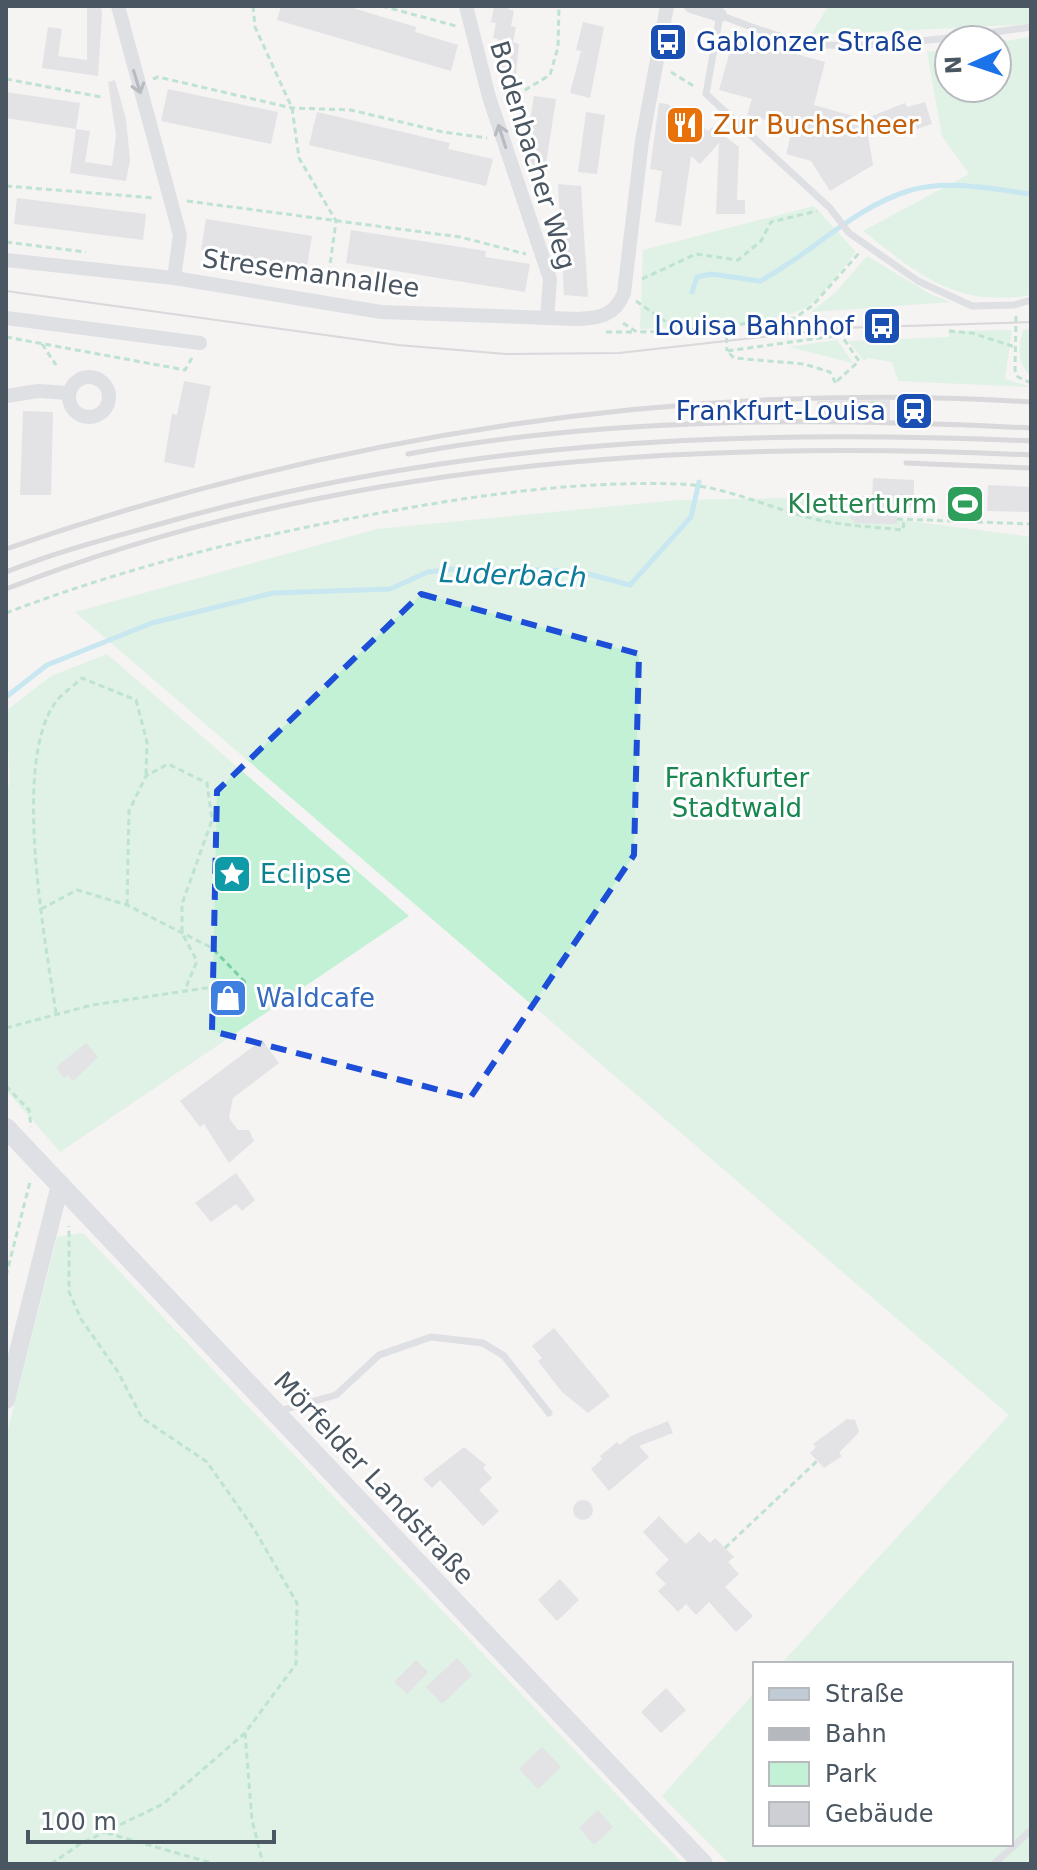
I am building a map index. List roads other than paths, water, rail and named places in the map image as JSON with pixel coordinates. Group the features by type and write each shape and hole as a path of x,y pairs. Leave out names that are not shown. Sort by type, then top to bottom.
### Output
{"main road":[{"name":"Mörfelder Landstraße","path":"16,1138 703,1864"}],"street":[{"path":"118,6 180,235 174,278"},
{"name":"Bodenbacher Weg","path":"466,6 489,97 550,279 547,318"},
{"name":"Stresemannallee","path":"6,260 174,278 381,312 547,318 596,318 610,314 619,306 624,293 642,141 667,6"},
{"path":"691,6 720,15"},
{"path":"6,318 200,343"},
{"path":"6,396 38,391 68,393"},
{"path":"6,1400 60,1185"}],"lane":[{"path":"1031,27 916,41 826,45 761,31 720,15 706,94 830,208 849,233 918,281 972,306 1014,305 1031,300"},
{"path":"277,1412 336,1395 379,1355 431,1337 483,1343 504,1356 549,1413"},
{"path":"994,1864 1031,1830"}],"waterway":[{"name":"Luderbach","path":"692,292 697,277 711,274 760,281 850,220 908,191 954,185 1031,194"},
{"name":"Luderbach","path":"6,697 47,665 152,623 273,593 390,589 428,572 463,568 577,571 630,585 691,517 699,482"}],"tram line":[{"path":"6,291 398,345 506,354 619,353 841,328 1031,322"}],"railway":[{"path":"6,549 130,509 256,475 383,447 511,424 641,409 771,400 901,397 1031,402"},
{"path":"408,454 563,432 641,426 875,422 1031,428"},
{"path":"6,572 89,544 281,493 387,472 493,457 705,439 921,437 1031,441"},
{"path":"6,589 129,546 255,512 382,487 511,468 641,457 771,451 1031,455"},
{"path":"906,463 1031,468"}],"place":[{"name":"Gablonzer Straße","path":"668,42"},
{"name":"Zur Buchscheer","path":"685,125"},
{"name":"Louisa Bahnhof","path":"882,326"},
{"name":"Frankfurt-Louisa","path":"914,411"},
{"name":"Kletterturm","path":"965,504"},
{"name":"Eclipse","path":"232,874"},
{"name":"Waldcafe","path":"228,998"}],"park label":[{"name":"Frankfurter Stadtwald","path":"737,793"}]}
